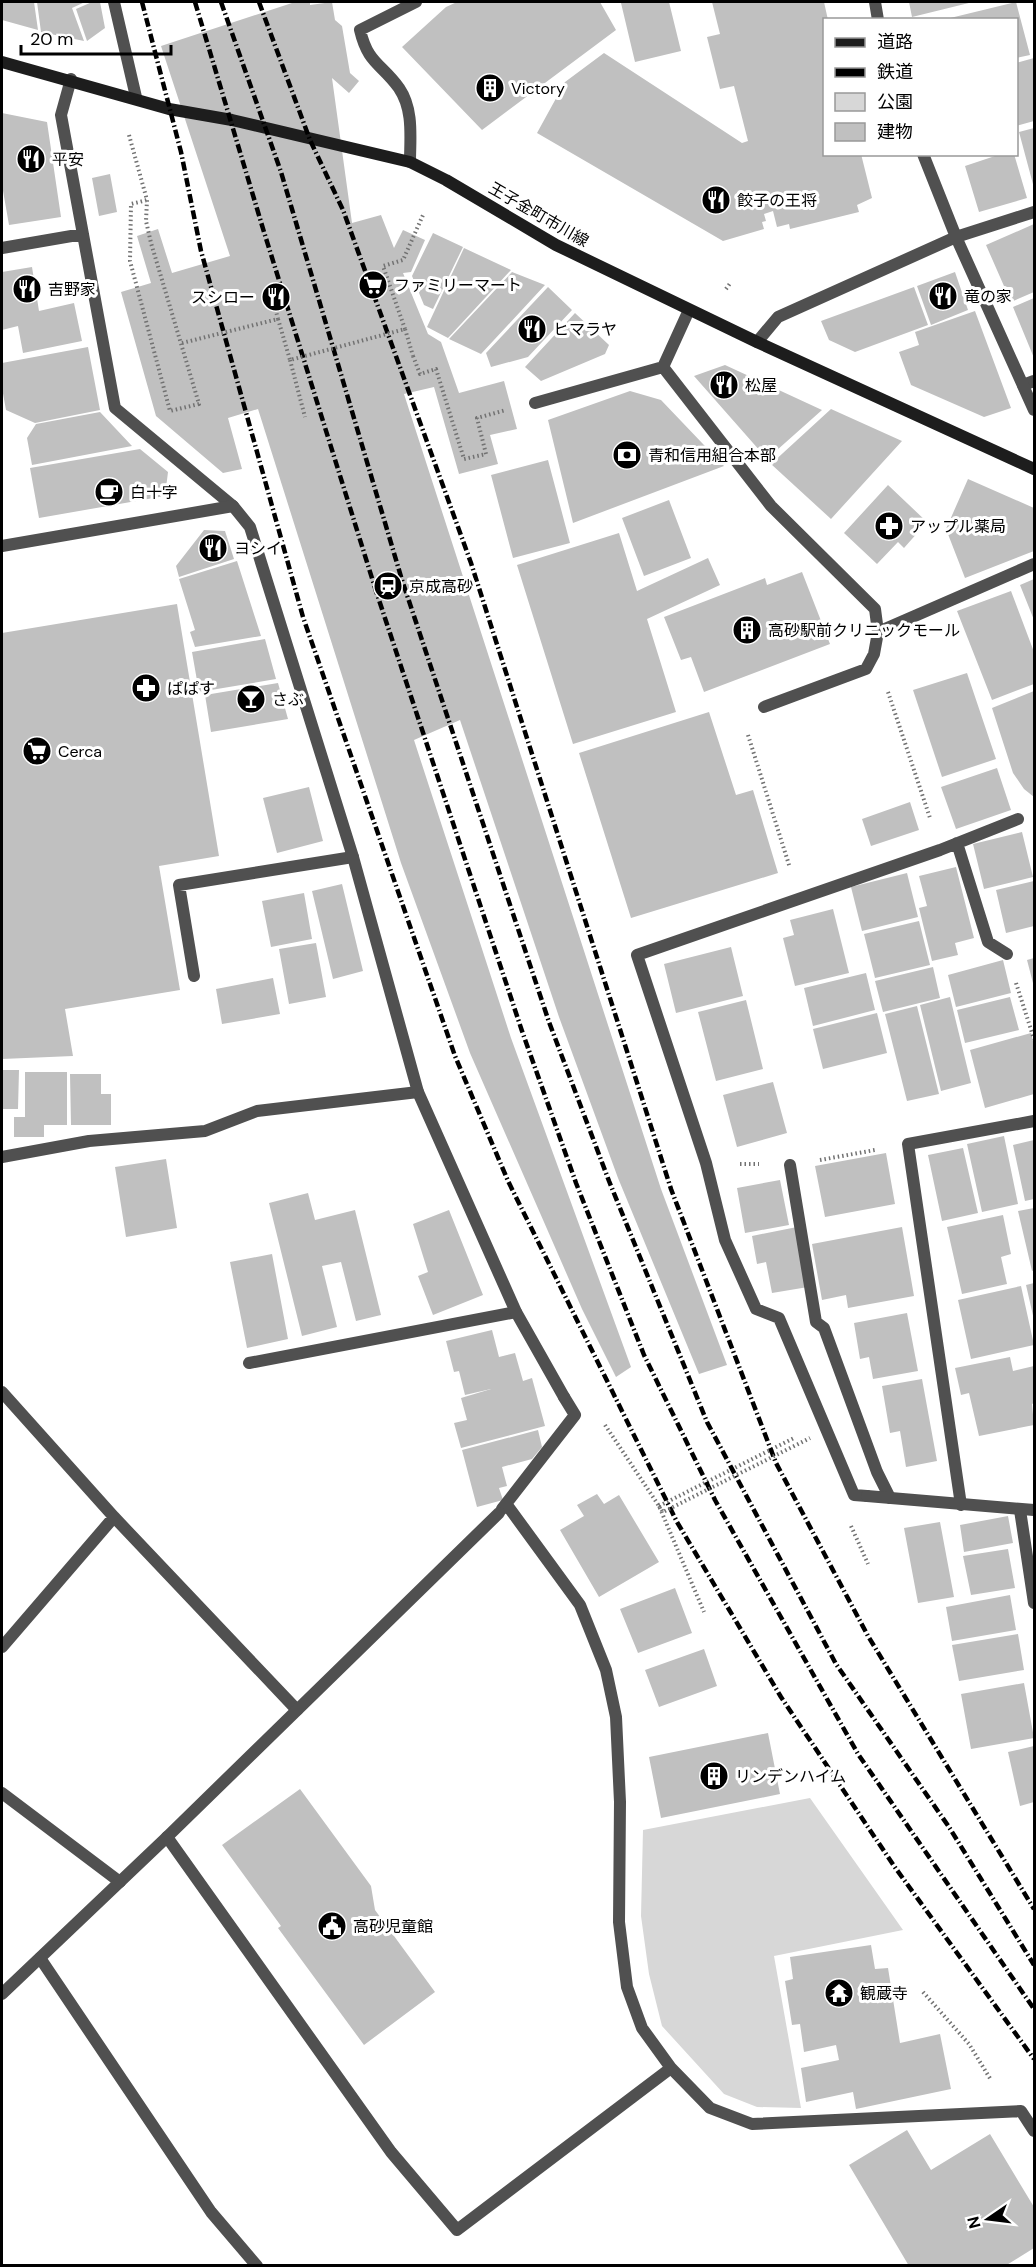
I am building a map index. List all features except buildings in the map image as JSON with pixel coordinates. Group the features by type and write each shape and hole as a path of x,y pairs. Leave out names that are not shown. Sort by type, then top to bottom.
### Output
{"main road":[{"name":"王子金町市川線","path":"2,62 136,97 169,109 232,120 410,162 446,180 556,245 757,342 1035,469"}],"street":[{"path":"114,2 136,97"},
{"path":"410,162 411,121 400,89 365,51 360,30 416,2"},
{"path":"875,2 878,18"},
{"path":"2,1994 167,1837 503,1509 575,1415 516,1312 418,1092 353,857 250,527 233,506 115,408 62,115 70,80"},
{"path":"925,156 956,237 1029,383 1035,411"},
{"path":"757,342 777,317 956,237 1035,212"},
{"path":"2,248 83,234"},
{"path":"535,403 663,367 689,310"},
{"path":"663,367 771,506 875,609 878,632 874,654 866,669 764,707"},
{"path":"2,546 233,506"},
{"path":"878,632 1035,564"},
{"path":"1018,819 940,850 637,955 706,1163 725,1240 756,1309 779,1317 854,1495 1035,1510"},
{"path":"957,843 988,942 1007,954"},
{"path":"194,976 179,885 353,857"},
{"path":"2,1157 89,1142 205,1131 257,1111 418,1092"},
{"path":"961,1505 908,1144 1035,1121"},
{"path":"790,1165 816,1322 824,1329 877,1472 890,1498"},
{"path":"249,1363 516,1312"},
{"path":"2,1392 114,1517 297,1710"},
{"path":"503,1509 580,1605 606,1670 616,1717 620,1802 619,1922 627,1987 642,2028 671,2068 710,2108 752,2124 1021,2111 1035,2131"},
{"path":"1020,1510 1035,1603"},
{"path":"2,1647 114,1517"},
{"path":"2,1793 120,1882"},
{"path":"167,1837 391,2152 457,2230 671,2068"},
{"path":"40,1958 211,2212 258,2265"}],"path":[{"path":"129,135 147,200 146,221 198,404 170,411 130,261 131,204 147,200"},
{"path":"423,215 403,260 383,266 420,374 436,369 464,459 486,454 477,417"},
{"path":"726,289 731,282"},
{"path":"272,296 305,417"},
{"path":"182,343 278,319"},
{"path":"290,360 405,329"},
{"path":"874,654 940,850"},
{"path":"764,707 742,715 799,897"},
{"path":"604,1423 663,1512 810,1438"},
{"path":"659,1506 797,1437"},
{"path":"659,1506 704,1612"},
{"path":"923,1992 969,2044 1009,2112"}],"green space":[{"path":"810,1798 903,1930 774,1956 801,2108 757,2107 724,2094 662,2026 649,1974 641,1916 643,1830"}],"railway":[{"path":"142,2 181,152 201,251 303,617 455,1056 508,1181 677,1522 781,1697 894,1866 1034,2059"},
{"path":"195,2 376,591 522,1031 576,1183 644,1355 715,1500 858,1754 1034,2009"},
{"path":"221,2 281,172 402,580 549,1022 609,1181 707,1422 836,1664 949,1827 1034,1965"},
{"path":"259,2 310,140 343,210 471,563 671,1189 776,1463 868,1636 1034,1909"}],"place":[{"name":"Victory","path":"490,88"},
{"name":"平安","path":"31,159"},
{"name":"餃子の王将","path":"716,200"},
{"name":"ファミリーマート","path":"373,285"},
{"name":"吉野家","path":"27,289"},
{"name":"竜の家","path":"943,296"},
{"name":"スシロー","path":"276,297"},
{"name":"ヒマラヤ","path":"532,329"},
{"name":"松屋","path":"724,385"},
{"name":"青和信用組合本部","path":"627,455"},
{"name":"白十字","path":"109,492"},
{"name":"アップル薬局","path":"889,526"},
{"name":"ヨシイ","path":"213,548"},
{"name":"京成高砂","path":"388,586"},
{"name":"高砂駅前クリニックモール","path":"747,630"},
{"name":"ぱぱす","path":"146,688"},
{"name":"さぶ","path":"251,699"},
{"name":"Cerca","path":"37,751"},
{"name":"リンデンハイム","path":"714,1776"},
{"name":"高砂児童館","path":"332,1926"},
{"name":"観蔵寺","path":"839,1993"}]}
